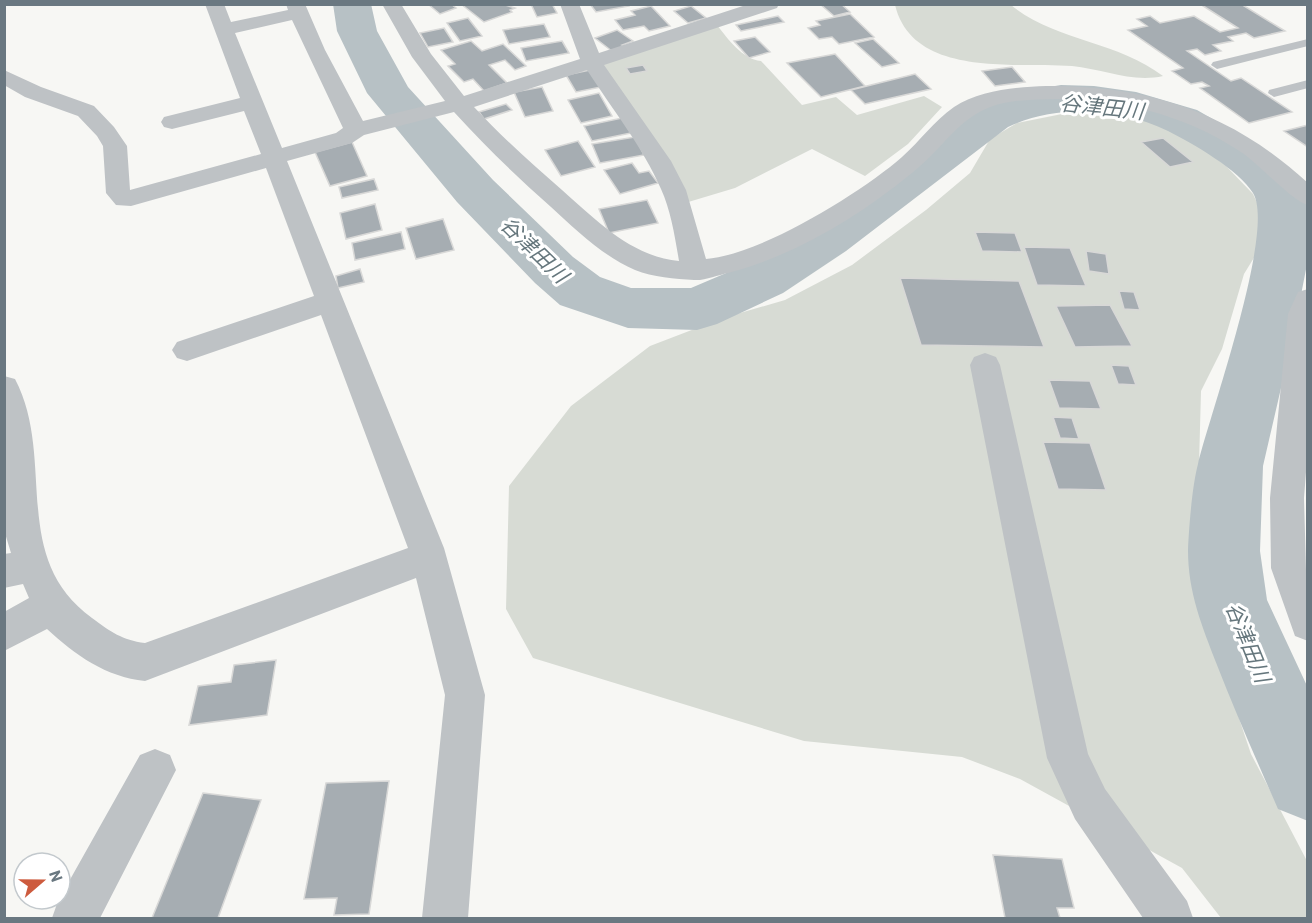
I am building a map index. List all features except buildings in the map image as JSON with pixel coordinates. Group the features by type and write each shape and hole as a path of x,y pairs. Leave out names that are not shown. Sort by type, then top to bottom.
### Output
{"street":[{"path":"214,4 429,557 465,695 445,918"},
{"path":"391,4 406,36 449,106 485,134 596,233 622,251 646,264 664,270 695,271 744,261 832,217 859,201 906,166 970,107 1010,95 1093,92 1127,96 1180,111 1254,149 1287,175 1308,197"},
{"path":"569,4 592,62 659,161 674,190 686,228 695,271"},
{"path":"4,76 33,92 86,111 106,132 115,146 118,193 125,198 344,138 365,127 449,106 770,4"},
{"path":"224,30 297,9 315,50 365,127"},
{"path":"172,123 252,102"},
{"path":"1308,299 1302,314 1287,498 1289,568 1308,623"},
{"path":"187,350 330,301"},
{"path":"986,365 1068,758 1089,804 1170,918"},
{"path":"4,388 18,424 12,481 20,520 19,568 53,605 56,612 89,639 121,659 145,662 429,557"},
{"path":"4,633 53,605"},
{"path":"75,918 155,770"}],"lane":[{"path":"1217,65 1308,42"},
{"path":"1295,45 1308,53"},
{"path":"1274,93 1308,84"}],"shaded area":[{"path":"895,5 1011,5 1047,26 1126,55 1163,76 1129,77 1072,66 995,64 944,55 922,45 905,28"},
{"path":"717,25 748,57 761,61 802,105 836,97 857,115 924,96 942,107 908,144 865,176 812,149 735,188 685,203 602,64"},
{"path":"1087,109 1154,122 1195,141 1227,167 1253,194 1265,220 1263,243 1244,274 1222,349 1201,391 1197,540 1204,614 1251,754 1307,861 1307,918 1221,918 1182,868 1020,779 962,757 804,741 533,658 506,609 509,486 571,406 650,346 723,318 785,300 852,265 926,210 970,173 990,139 1017,123"}],"waterway":[{"name":"谷津田川","path":"352,4 357,31 389,93 475,191 554,270 580,291 628,308 697,309 764,279 827,239 992,117 1019,105 1061,98 1094,99 1136,105 1181,120 1244,157 1276,187 1285,213 1283,248 1264,336 1230,466 1224,551 1230,601 1273,705 1308,779"}]}
